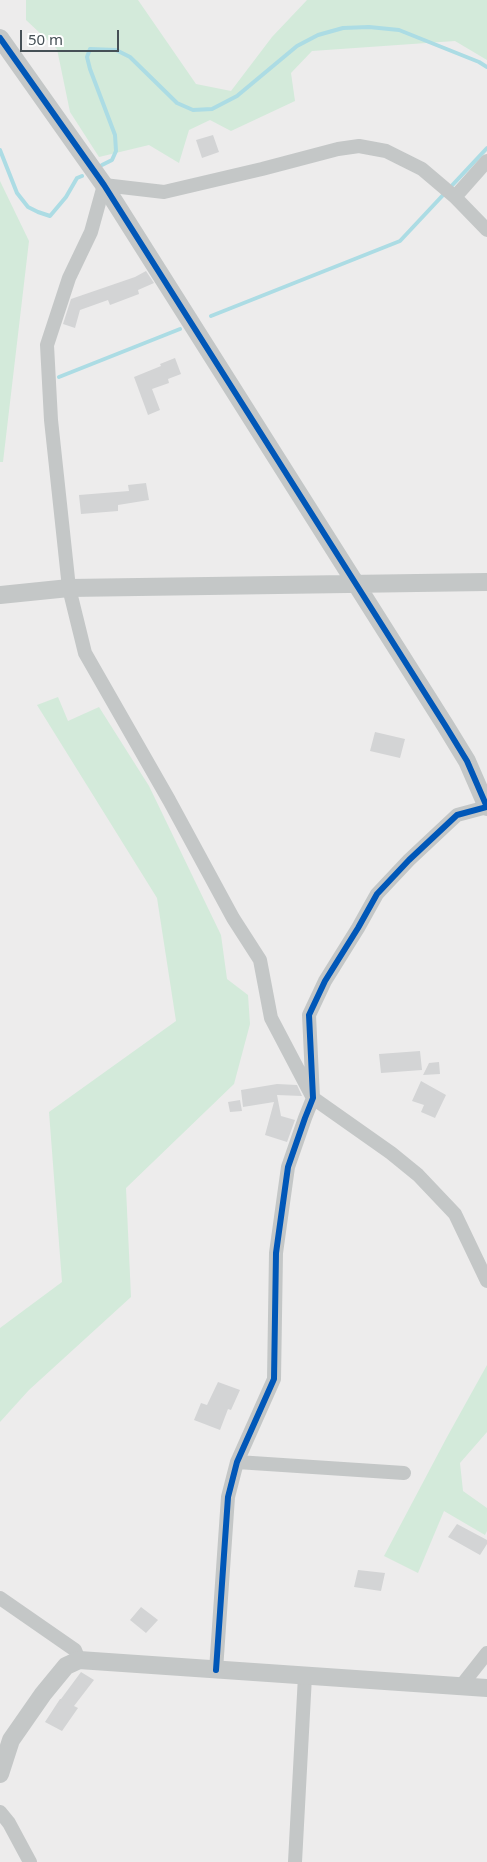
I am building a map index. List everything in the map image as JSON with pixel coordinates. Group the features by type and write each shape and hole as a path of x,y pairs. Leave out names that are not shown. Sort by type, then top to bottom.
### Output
{"street":[{"path":"0,38 104,185 467,762 487,807 457,815 409,860 377,894 325,980 309,1015 313,1098 304,1118 288,1167 276,1253 274,1379 237,1462 228,1497 216,1670"},
{"path":"104,185 164,192 262,170 338,149 359,146 386,150 422,169 455,197 487,230"},
{"path":"455,197 487,161"},
{"path":"104,185 91,232 68,278 47,344 51,420 68,588 84,652 169,800 233,918 260,960 271,1018 313,1098 391,1152 418,1175 455,1214 487,1281"},
{"path":"0,595 68,588 355,582 487,582"},
{"path":"237,1462 404,1473"},
{"path":"0,1598 75,1650 79,1660"},
{"path":"461,1686 487,1653"},
{"path":"0,1774 11,1740 43,1694 66,1666 79,1660 487,1688"},
{"path":"295,1862 304,1676"},
{"path":"0,1812 9,1823 30,1862"}],"green space":[{"path":"26,0 138,0 196,84 231,91 272,37 307,0 487,0 487,60 455,41 312,51 291,73 295,101 231,131 210,120 189,130 179,163 149,145 99,157 70,112 57,49 26,20"},
{"path":"0,181 29,241 3,462 0,462"},
{"path":"58,697 68,721 99,707 149,786 221,935 227,979 248,995 250,1024 234,1084 126,1188 131,1297 29,1390 0,1422 0,1328 62,1282 49,1112 176,1021 157,898 37,705"},
{"path":"487,1365 487,1432 460,1463 463,1491 487,1508 487,1531 485,1535 444,1511 418,1573 384,1556"}],"building":[{"path":"213,135 219,152 202,158 196,140"},
{"path":"146,271 154,283 138,290 139,294 110,305 108,300 80,310 75,328 63,324 71,299 135,277"},
{"path":"175,358 181,374 168,379 169,383 152,389 160,410 148,415 134,377"},
{"path":"146,483 149,500 118,505 118,511 81,514 79,495 129,491 128,485"},
{"path":"375,732 405,739 400,758 370,751"},
{"path":"420,1051 422,1070 381,1073 379,1054"},
{"path":"439,1062 440,1074 423,1075 429,1063"},
{"path":"421,1081 446,1095 435,1118 421,1112 424,1105 412,1101"},
{"path":"277,1084 297,1085 302,1096 277,1095 281,1116 295,1120 287,1142 265,1135 274,1102 243,1107 241,1090"},
{"path":"240,1100 242,1111 230,1112 228,1102"},
{"path":"218,1382 240,1390 231,1410 228,1409 220,1430 194,1420 201,1403 207,1405"},
{"path":"457,1524 487,1540 487,1544 480,1555 448,1537"},
{"path":"358,1570 385,1573 381,1591 354,1587"},
{"path":"141,1607 158,1620 146,1633 130,1620"},
{"path":"81,1672 94,1680 74,1706 78,1708 62,1731 45,1722"}],"waterway":[{"path":"102,165 112,160 116,151 115,135 90,69 87,57 90,49 116,50 130,57 177,103 193,110 212,109 237,96 297,46 318,35 343,28 369,27 399,30 479,62 487,67"},
{"path":"211,316 400,241 487,148"},
{"path":"0,150 17,193 28,207 50,216 66,197 77,178 82,176"},
{"path":"59,377 180,329"}],"cycle path":[{"path":"0,38 104,185 445,725 467,761 487,807 457,815 409,860 377,894 325,981 309,1015 313,1098 288,1167 276,1253 274,1379 237,1462 228,1497 216,1670"}]}
